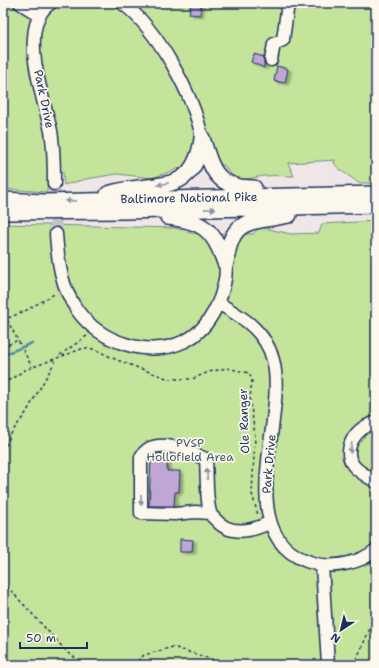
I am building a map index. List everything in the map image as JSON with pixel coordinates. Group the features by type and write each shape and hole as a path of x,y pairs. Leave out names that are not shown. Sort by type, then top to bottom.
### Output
{"main road":[{"path":"202,138 217,175 230,186 242,188 287,188 324,195"},
{"path":"90,201 119,190 178,181 188,175 194,167 199,154 202,138"},
{"name":"Baltimore National Pike","path":"3,200 90,201 376,194"},
{"name":"Baltimore National Pike","path":"3,212 123,211 376,205"},
{"path":"226,263 227,248 231,238 242,225 260,219 338,206"},
{"path":"123,211 193,221 207,230 216,240 226,263"}],"street":[{"path":"20,3 39,15 51,3"},
{"path":"122,3 130,8 147,27 169,61 193,108 202,138"},
{"path":"271,60 274,44 283,40 288,3"},
{"name":"Park Drive","path":"39,15 34,30 34,43 38,75 51,132 54,184"},
{"path":"56,234 58,262 65,289 77,310 95,330 107,337 127,344 153,348 165,347 186,341 194,335 206,323 218,303 225,282 226,263"},
{"name":"Park Drive","path":"218,303 238,315 254,328 266,342 273,360 275,382 266,503 267,524 293,552 311,562 322,565 333,565 355,561 376,550"},
{"path":"376,423 369,424 362,428 351,443 349,451 354,466 376,482"},
{"path":"210,513 141,513 142,457 145,451 151,446 165,446 189,452 206,459 210,513 227,529 241,532 256,529 267,524"},
{"path":"322,565 328,665"}],"path":[{"path":"3,320 7,320 65,289"},
{"path":"7,320 20,344"},
{"path":"3,384 32,367 58,357 95,330"},
{"path":"3,347 18,340"},
{"name":"Ole Ranger","path":"58,357 84,348 94,349 117,360 169,379 192,379 209,372 227,368 249,373 252,380 250,398 255,436 252,494 256,512 267,524"},
{"path":"23,350 32,367"},
{"path":"3,451 12,432 26,413 44,379 58,357"},
{"path":"3,582 68,653 86,665"},
{"path":"354,665 376,615"},
{"path":"133,665 144,655 173,647 230,665"}],"green space":[{"path":"3,3 376,3 376,183 358,183 336,166 334,163 335,160 288,163 294,176 269,176 242,179 233,176 228,172 224,165 183,167 152,178 117,174 86,179 64,185 63,172 48,173 47,192 3,189"},
{"name":"PVSP Hollofield Area","path":"376,221 376,665 3,665 3,224 176,228 190,233 253,234 260,227 291,234 319,233 322,224"}],"building":[{"path":"191,3 201,3 200,15 189,14"},
{"path":"254,54 264,57 264,68 251,62"},
{"path":"277,66 288,69 285,83 274,81"},
{"path":"156,454 168,454 167,471 180,471 179,492 175,492 174,506 149,506 151,457"},
{"path":"180,539 193,540 192,552 180,552"}],"waterway":[{"path":"3,355 32,343"}],"tunnel":[{"path":"54,184 56,234"}]}
